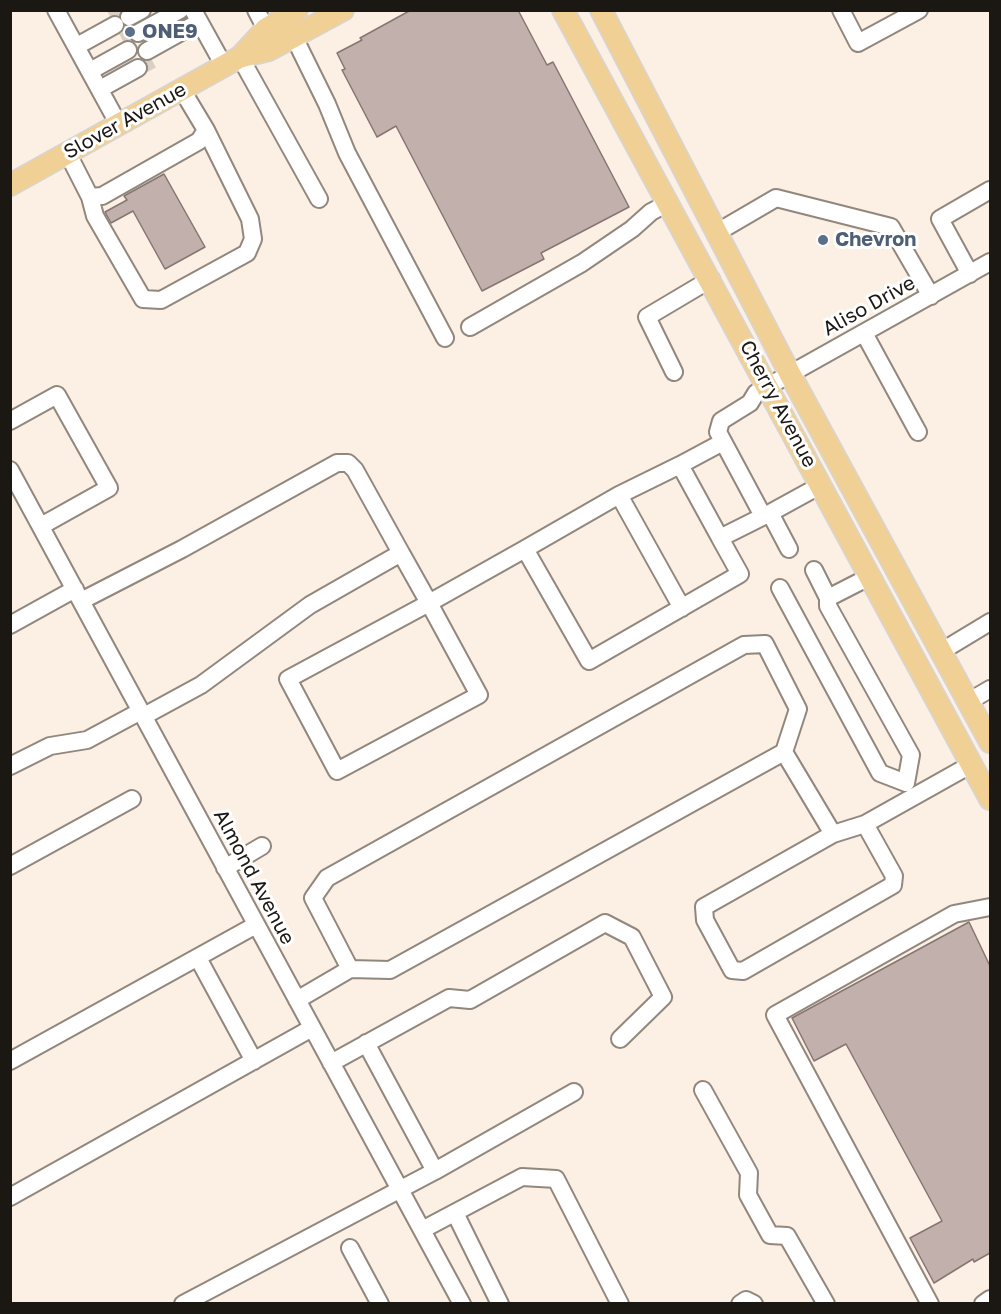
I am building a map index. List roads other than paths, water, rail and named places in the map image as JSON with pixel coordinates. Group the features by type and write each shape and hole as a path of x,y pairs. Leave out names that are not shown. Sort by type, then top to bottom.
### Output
{"main road":[{"name":"Slover Avenue","path":"10,185 232,62 269,50 343,10"},
{"name":"Cherry Avenue","path":"563,10 711,279 762,390 821,485 990,799"},
{"name":"Cherry Avenue","path":"601,10 790,374 990,742"},
{"name":"Slover Avenue","path":"232,62 266,29 295,11"}],"street":[{"path":"56,10 119,125"},
{"path":"86,63 132,38 159,10"},
{"path":"256,10 266,29"},
{"path":"841,10 858,43 919,10"},
{"path":"86,63 132,38 194,18 232,62 319,199"},
{"path":"294,37 327,104 347,153 446,338"},
{"path":"86,63 132,38"},
{"path":"68,154 90,197 95,216 143,299 161,300 247,253 253,239 250,219 206,130 182,90"},
{"path":"90,197 102,196 199,141 206,130"},
{"path":"970,274 940,219 990,190"},
{"path":"716,233 776,198 891,226 931,296"},
{"path":"470,327 582,263 632,229 651,212 669,203"},
{"name":"Aliso Drive","path":"723,442 718,432 721,421 750,403 762,390 990,262"},
{"path":"674,372 647,317 711,279"},
{"path":"864,333 918,432"},
{"path":"10,421 57,395 109,488 41,526"},
{"path":"15,623 182,549 337,463 348,463 355,470 429,603 479,695 338,771 288,679 429,603 619,495 723,442 789,549"},
{"path":"525,549 589,661 740,574 680,465"},
{"name":"Almond Avenue","path":"10,470 462,1304"},
{"path":"720,538 821,485"},
{"path":"619,495 682,608"},
{"path":"10,766 50,746 87,740 201,685 310,605 401,553"},
{"path":"814,570 828,598 828,606 911,755 910,790"},
{"path":"828,598 871,576"},
{"path":"780,588 880,773 910,790"},
{"path":"942,651 990,622"},
{"path":"297,1000 350,969 390,970 784,752 798,708 765,644 744,645 327,878 313,898 350,969"},
{"path":"968,702 990,689"},
{"path":"784,752 833,834"},
{"path":"865,824 894,876 893,885 743,971 732,970 705,920 704,907 833,834 865,824 910,790 972,764"},
{"path":"10,866 132,799"},
{"path":"225,868 262,846"},
{"path":"930,1304 775,1015 954,914 990,907"},
{"path":"331,1063 449,998 470,1000 605,923 632,937 663,997 620,1039"},
{"path":"10,1062 256,925"},
{"path":"198,957 254,1061"},
{"path":"10,1197 312,1028"},
{"path":"366,1043 435,1171"},
{"path":"703,1090 749,1173 748,1195 770,1235 787,1236 826,1304"},
{"path":"183,1304 435,1171 574,1092"},
{"path":"422,1230 522,1177 556,1179 620,1304"},
{"path":"455,1213 500,1304"},
{"path":"350,1248 380,1304"},
{"path":"983,1304 990,1299"},
{"path":"740,1304 746,1300 753,1304"}],"tunnel":[{"path":"110,16 120,10"},
{"path":"123,41 138,33"},
{"path":"138,68 153,60"}],"place":[{"name":"ONE9","path":"130,32"},
{"name":"Chevron","path":"823,240"}]}
